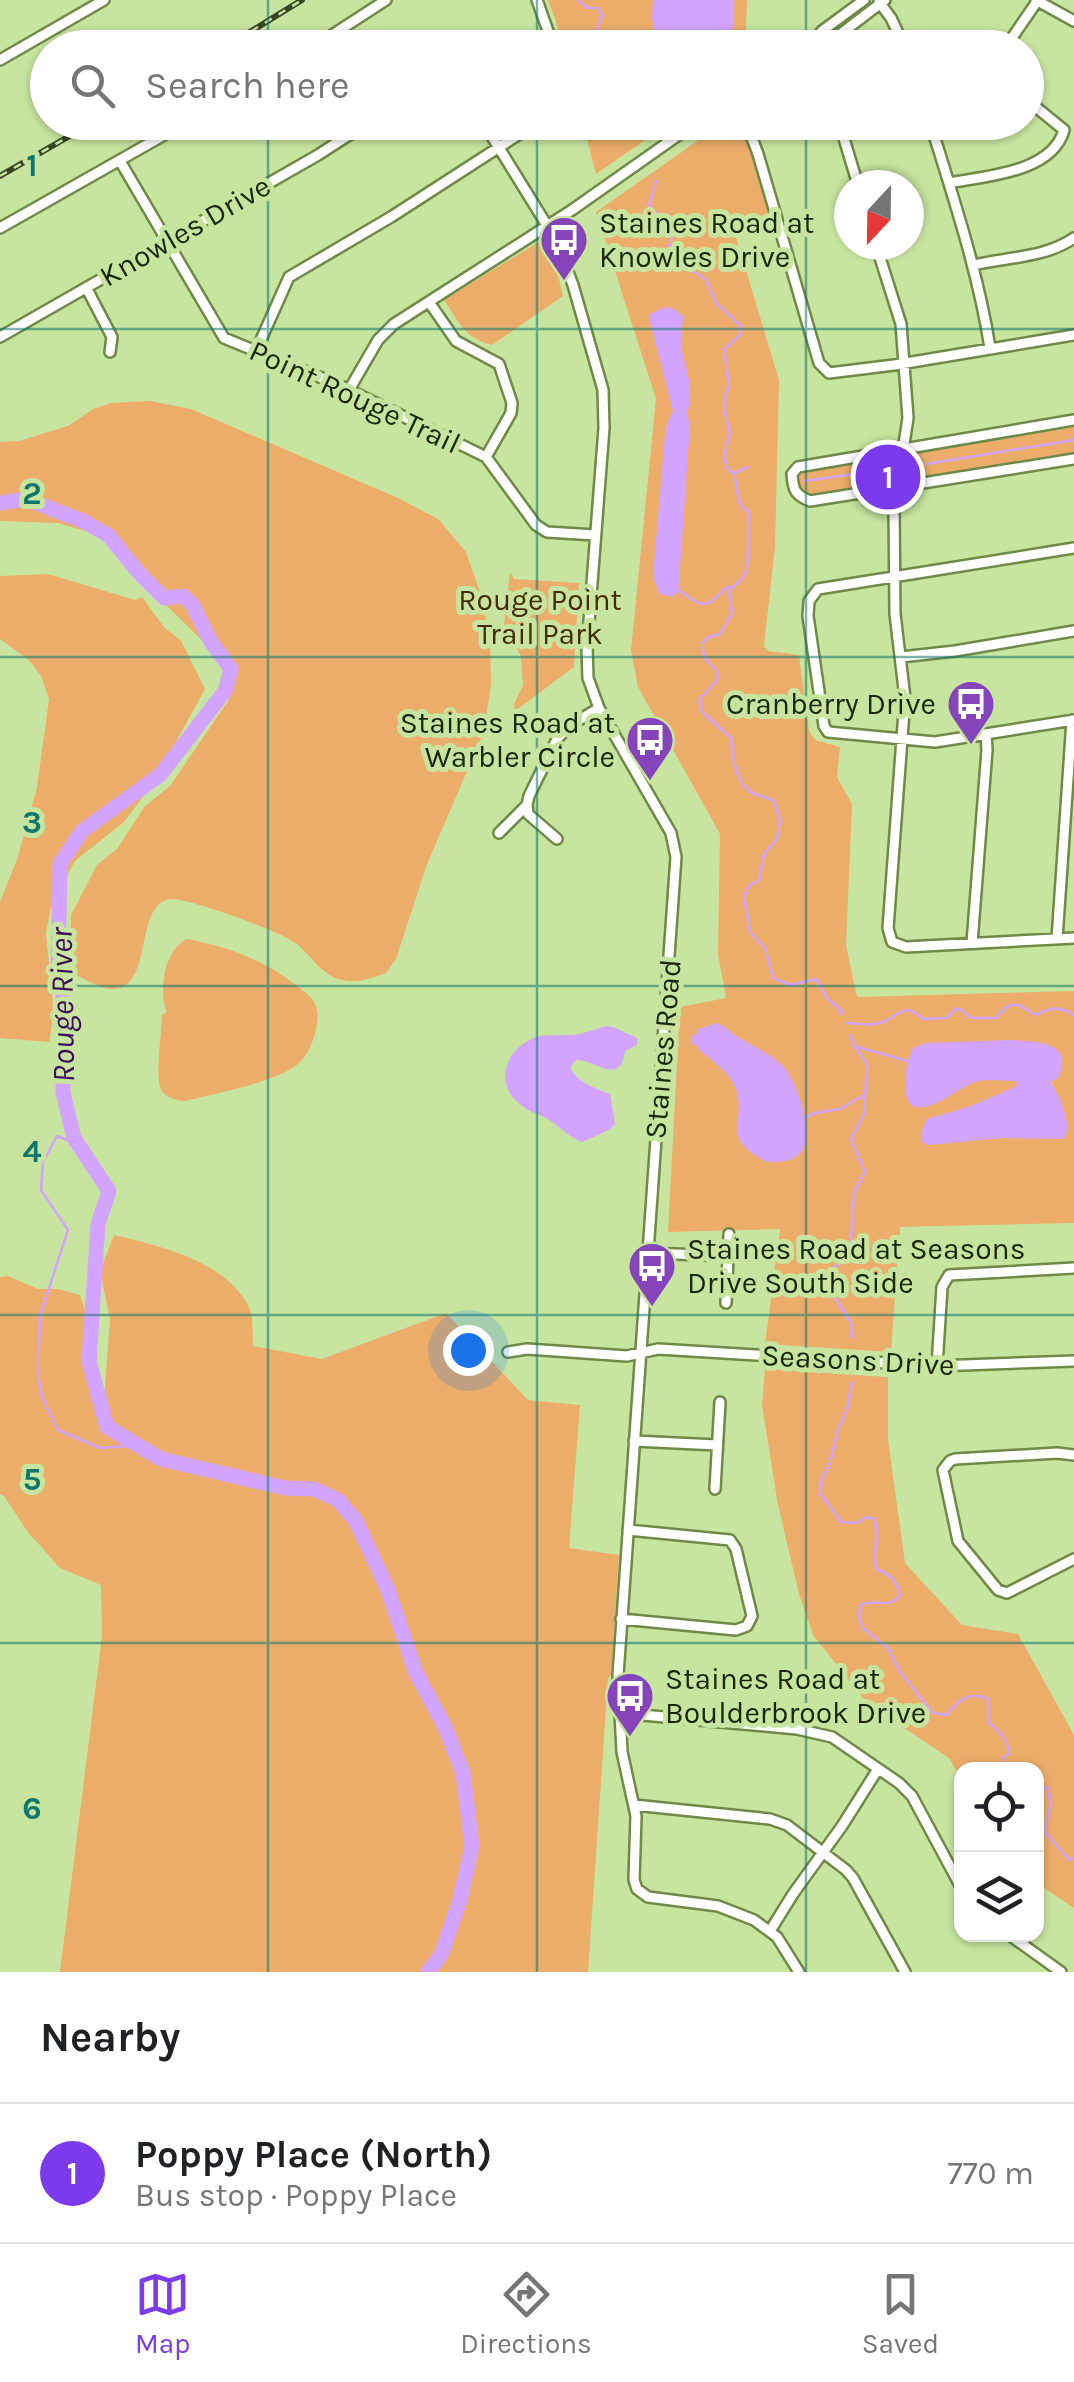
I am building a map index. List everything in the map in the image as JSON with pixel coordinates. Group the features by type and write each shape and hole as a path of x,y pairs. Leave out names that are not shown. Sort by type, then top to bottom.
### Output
{"street":[{"path":"52,30 104,0"},
{"path":"340,30 386,0"},
{"path":"536,0 547,30"},
{"path":"823,30 864,0"},
{"path":"1017,30 1037,0 1074,21"},
{"path":"845,30 880,1 897,30"},
{"path":"0,60 30,43"},
{"path":"948,183 1028,167 1062,138 1064,130 1044,114"},
{"path":"0,228 156,140"},
{"name":"Knowles Drive","path":"0,337 341,140"},
{"path":"494,140 548,225"},
{"path":"256,350 288,277 511,140"},
{"path":"348,390 378,340 394,324 671,140"},
{"path":"753,140 819,362 829,373 1074,334"},
{"path":"844,140 853,170"},
{"path":"935,140 974,264 990,348"},
{"name":"Point Rouge Trail","path":"120,161 224,338 348,390 486,457 536,525 547,532 596,536"},
{"name":"Staines Road","path":"548,225 572,285 603,390 588,678 599,708 671,833 676,857 618,1675 622,1752 634,1805 634,1876 640,1893 652,1898 729,1909 754,1920 782,1944 799,1972"},
{"path":"974,264 1046,252 1074,238"},
{"path":"881,260 901,324 908,418 894,508 895,614 904,698 888,928 892,942 906,947 1074,938"},
{"path":"87,288 112,337 110,352"},
{"path":"429,302 456,341 498,364 512,403 511,414 486,457"},
{"path":"1074,420 798,467 792,474 793,489 799,497 810,500 1074,458"},
{"path":"1057,938 1073,720 935,742 828,732 808,616 809,600 818,589 1074,548"},
{"path":"901,656 1074,631"},
{"path":"557,839 528,814 529,796 556,739 599,708"},
{"path":"972,943 986,734"},
{"path":"500,833 527,805"},
{"path":"726,1303 730,1234"},
{"path":"648,1253 728,1256"},
{"path":"938,1366 942,1287 949,1275 1074,1268"},
{"name":"Seasons Drive","path":"508,1352 528,1349 627,1356 658,1349 938,1366 1074,1361"},
{"path":"715,1489 720,1402"},
{"path":"634,1441 716,1445"},
{"path":"1074,1455 955,1460 943,1470 958,1541 998,1590 1007,1593 1074,1558"},
{"path":"621,1618 736,1630 747,1626 752,1616 736,1548 730,1540 628,1530"},
{"path":"620,1713 812,1731 832,1737 912,1796 954,1873"},
{"path":"770,1931 878,1769"},
{"path":"634,1805 770,1818 787,1825 852,1878 905,1972"},
{"path":"1019,1942 1060,1972"}],"green space":[{"path":"548,0 747,0 746,30 559,30"},
{"path":"588,140 645,140 596,174"},
{"path":"699,140 747,140 770,216 733,227 779,380 775,547 764,646 768,651 799,655 809,731 815,740 840,747 837,777 852,804 846,945 857,997 1074,991 1074,1223 900,1227 891,1352 765,1344 780,1229 668,1232 680,1007 726,998 718,954 720,834 638,687 631,650 656,399 596,212"},
{"path":"542,240 563,296 492,345 468,333 444,300"},
{"path":"150,401 191,409 398,498 438,519 466,552 481,595 490,639 491,684 484,732 427,864 396,959 386,973 359,981 342,980 328,974 285,937 213,909 171,899 159,904 151,916 138,966 132,979 121,987 105,988 70,972 71,915 97,865 117,849 145,806 170,786 231,691 229,676 218,656 157,596 119,550 89,532 58,523 0,521 0,442 19,441 68,426 93,409 111,403"},
{"path":"1074,424 1074,454 915,480 913,477 918,450"},
{"path":"892,455 887,484 807,497 795,484 800,470"},
{"name":"Rouge Point Trail Park","path":"510,572 514,579 579,583 574,667 515,711 514,704 523,685 521,656 504,626"},
{"path":"48,574 135,600 142,597 164,627 181,641 205,689 154,782 124,822 76,860 53,898 46,933 54,1014 49,1042 0,1038 0,902 18,857 37,787 49,699 41,676 30,661 0,639 0,576"},
{"path":"187,939 256,960 311,998 317,1007 317,1023 311,1045 301,1061 280,1075 212,1095 185,1101 164,1094 158,1066 162,1015 167,1012 163,983 168,961"},
{"path":"114,1235 190,1258 225,1278 249,1307 253,1346 322,1359 446,1313 528,1400 580,1405 569,1548 619,1555 588,1972 60,1972 102,1636 101,1585 60,1568 0,1494 0,1277 8,1276 38,1289 80,1295 96,1342 103,1412 110,1319 100,1271"},
{"path":"765,1369 888,1377 888,1440 905,1563 962,1625 1018,1634 1074,1735 1074,1908 1044,1888 1044,1762 954,1762 954,1767 949,1758 867,1703 813,1635 778,1505 762,1405"}],"shaded area":[{"path":"653,0 733,0 732,30 654,30"},
{"path":"665,307 684,317 682,348 690,392 679,583 673,597 659,594 653,576 665,435 673,411 649,318"},
{"path":"717,1023 773,1058 788,1072 802,1107 806,1132 802,1151 794,1158 767,1162 743,1145 737,1129 738,1101 733,1083 697,1045 691,1044 691,1036 698,1029"},
{"path":"606,1026 637,1038 637,1045 625,1051 618,1068 606,1069 576,1060 570,1068 582,1081 610,1094 615,1124 582,1142 512,1096 507,1087 506,1067 517,1049 536,1037 577,1034"},
{"path":"1014,1040 1052,1046 1062,1057 1058,1078 1052,1084 1067,1121 1063,1139 1002,1138 928,1145 922,1142 927,1119 1017,1086 1016,1081 975,1082 938,1102 918,1107 911,1104 905,1089 913,1048 925,1043"}],"waterway":[{"path":"578,0 587,8 598,8 602,15 597,30"},
{"path":"656,181 649,205 673,231 667,256 670,262 706,280 716,303 741,326 740,335 724,349 729,385 725,413 730,433 725,460 734,474 740,505 749,512 747,569 729,592 732,613 720,634 708,637 702,644 704,657 717,671 718,679 699,700 702,712 731,738 741,782 753,793 774,801 780,820 777,839 764,854 759,880 749,886 744,896 750,932 765,948 773,978 790,985 816,979 841,1014"},
{"path":"926,464 1074,440"},
{"path":"735,473 748,467"},
{"path":"804,481 883,470"},
{"name":"Rouge River","path":"0,503 26,499 108,535 164,598 183,596 192,604 211,642 231,669 225,691 160,775 82,831 60,864 58,966 63,985 63,1093 74,1138 109,1191 98,1224 89,1361 107,1427 161,1459 285,1488 314,1489 338,1500 356,1521 388,1590 416,1673 445,1727 463,1773 472,1846 460,1900 441,1955 428,1972"},
{"path":"678,590 704,604 730,587"},
{"path":"847,1023 876,1024 905,1010 923,1019 946,1018 956,1009 971,1018 996,1018 1014,1004 1035,1015 1054,1009 1074,1015"},
{"path":"850,1035 867,1064 864,1114 851,1139 865,1172 854,1192 850,1255 829,1271 826,1283 851,1323 852,1338"},
{"path":"857,1047 908,1061"},
{"path":"804,1118 840,1109 862,1096"},
{"path":"67,1140 57,1136 43,1162 41,1190 68,1230 40,1316 38,1375 42,1397 58,1430 100,1448 126,1446"},
{"path":"852,1382 820,1493 841,1522 874,1519 876,1569 892,1578 900,1595 892,1602 860,1605 859,1619 864,1629 888,1648 900,1672 933,1713 946,1715 969,1696 988,1699 989,1723 1008,1749 1002,1762"},
{"path":"1044,1788 1048,1788 1051,1805 1044,1831"},
{"path":"1044,1831 1069,1860 1074,1858"}],"railway":[{"path":"253,30 302,0"},
{"path":"0,176 63,140"}],"place":[{"name":"Staines Road at Knowles Drive","path":"564,282"},
{"name":"Poppy Place (North)","path":"888,477"},
{"name":"Cranberry Drive","path":"971,746"},
{"name":"Staines Road at Warbler Circle","path":"650,782"},
{"name":"Staines Road at Seasons Drive South Side","path":"652,1308"},
{"name":"Staines Road at Boulderbrook Drive","path":"630,1738"}]}
